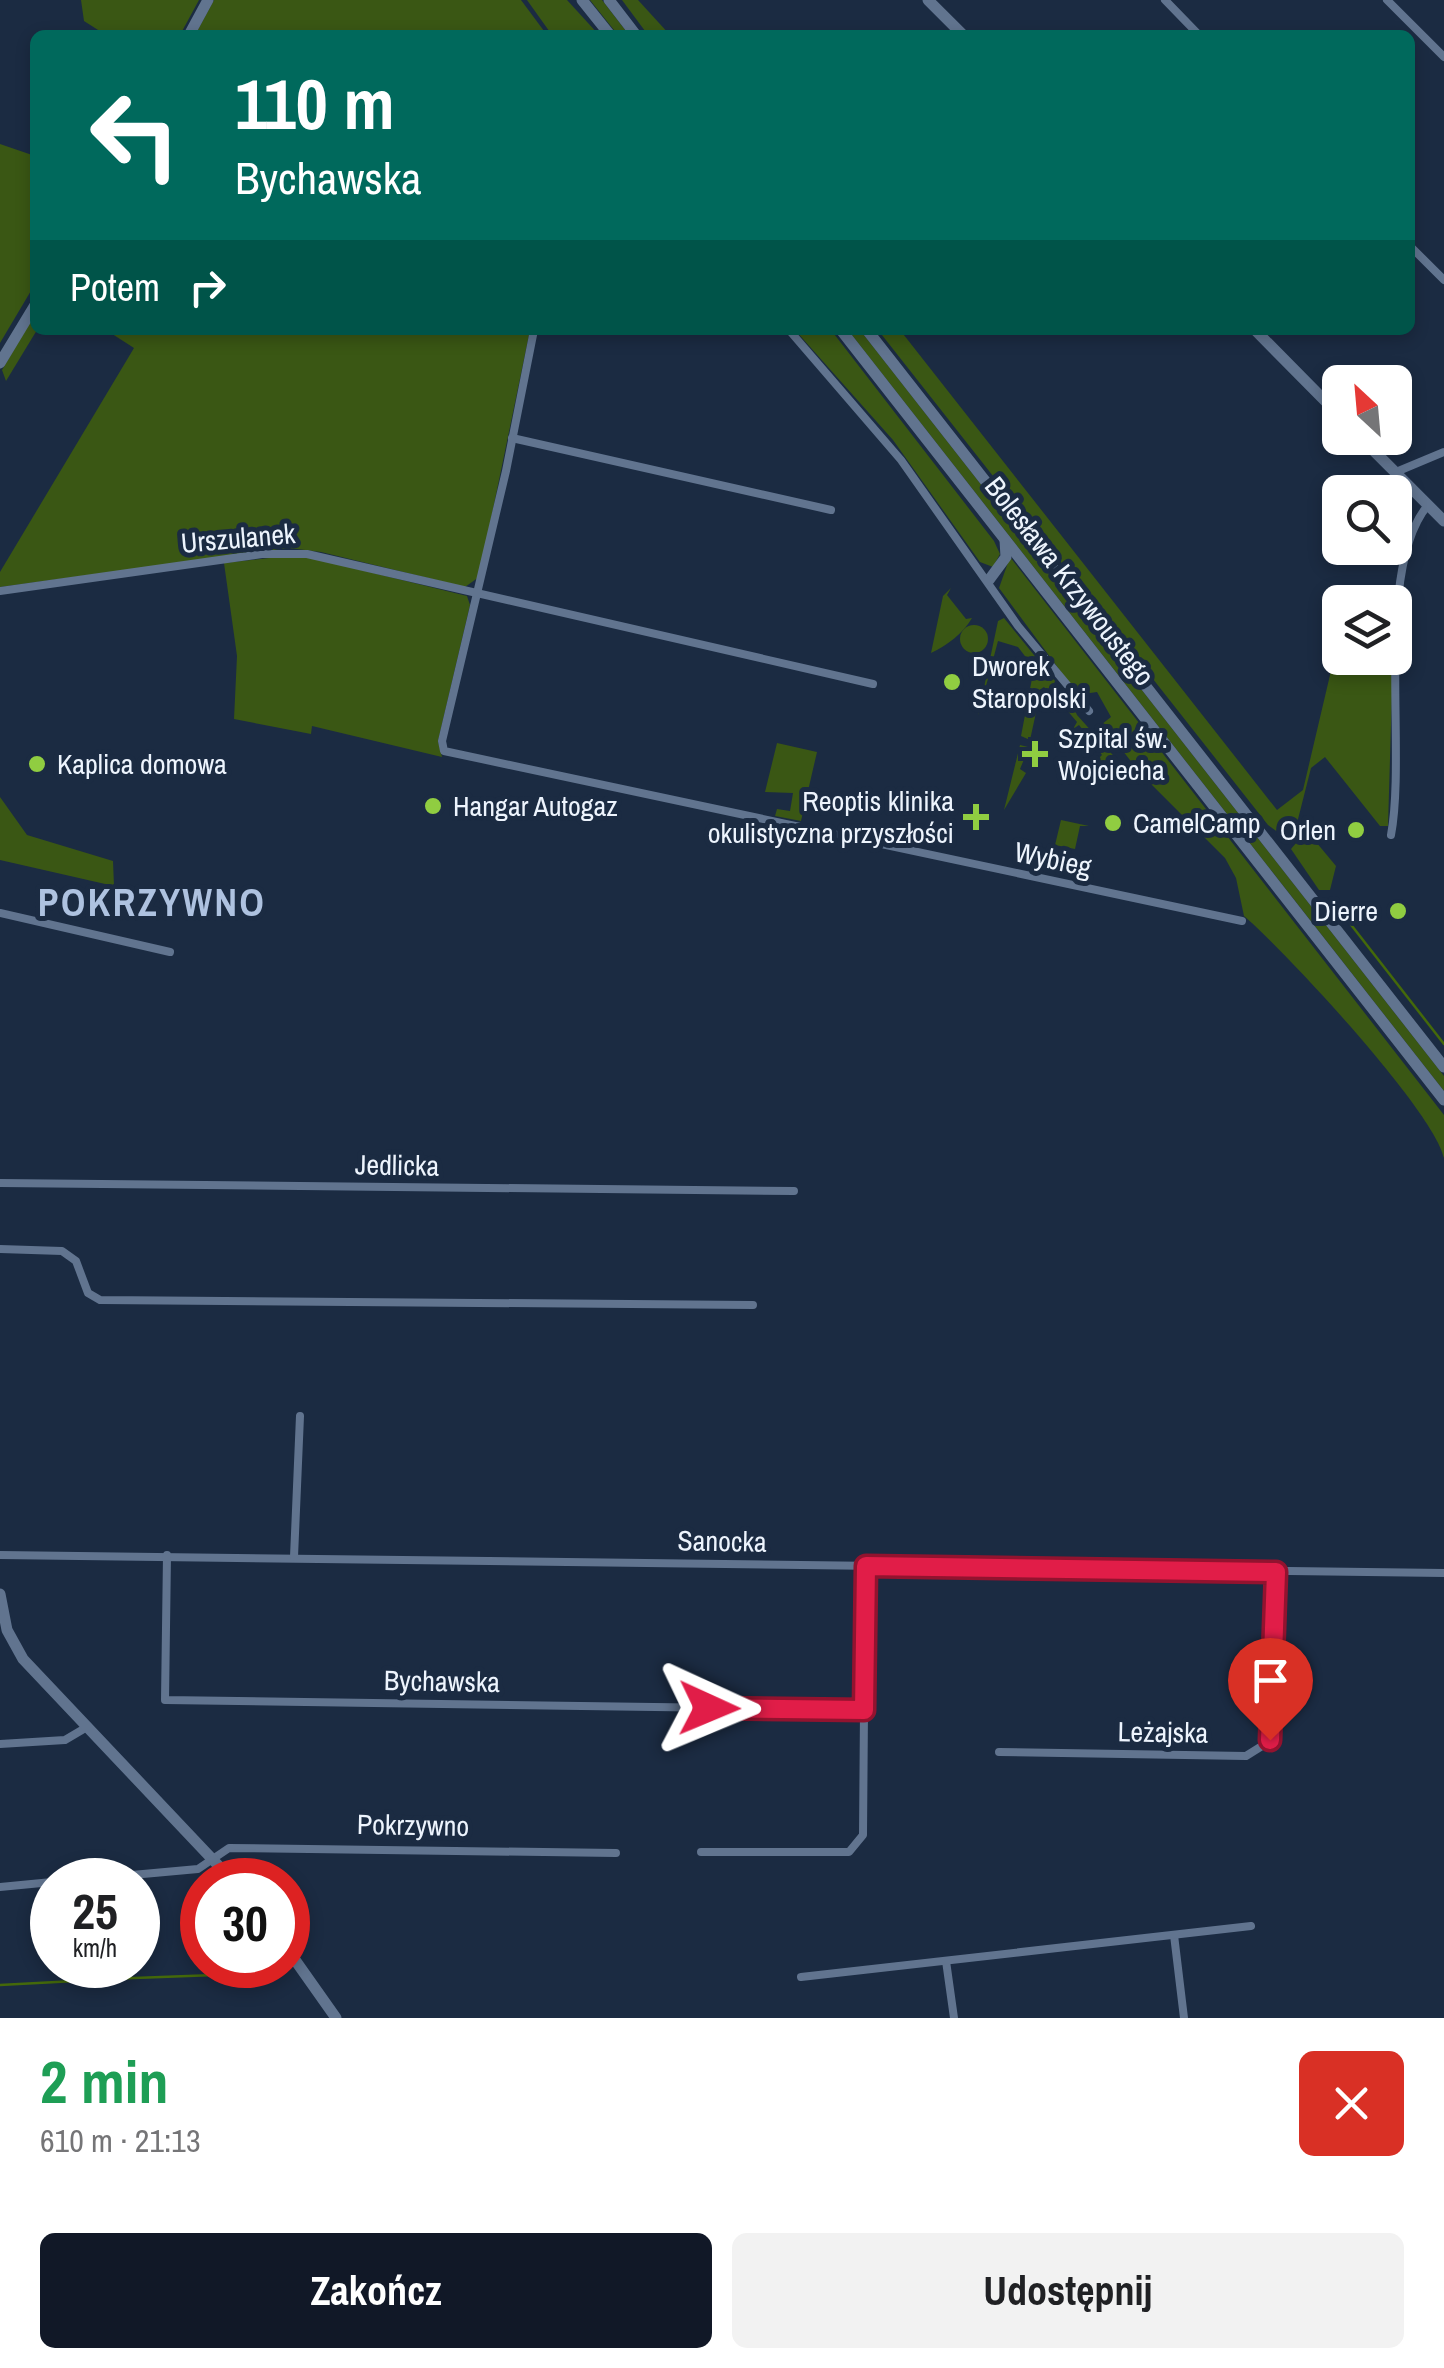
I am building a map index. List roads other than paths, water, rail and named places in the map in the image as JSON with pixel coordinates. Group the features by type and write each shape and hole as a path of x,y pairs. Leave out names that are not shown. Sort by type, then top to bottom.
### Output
{"main road":[{"path":"192,30 208,0"},
{"path":"582,0 606,30"},
{"path":"609,0 632,30"},
{"path":"928,0 958,30"},
{"path":"0,363 30,313"},
{"name":"Bolesława Krzywoustego","path":"845,335 1444,1100"},
{"name":"Bolesława Krzywoustego","path":"872,335 1444,1067"},
{"path":"1260,335 1322,398"},
{"path":"1378,455 1444,520"},
{"path":"989,580 1006,557 1006,540"},
{"path":"0,1594 16,1648 212,1858"},
{"path":"310,1981 336,2018"}],"street":[{"path":"1165,0 1194,30"},
{"path":"1387,0 1444,57"},
{"path":"1415,251 1444,280"},
{"path":"477,592 533,335"},
{"path":"793,335 902,460 1026,635 1089,711"},
{"path":"512,438 831,510"},
{"path":"1396,472 1444,452"},
{"path":"1391,835 1400,584 1414,524 1428,505"},
{"name":"Urszulanek","path":"0,591 285,552 332,558 874,684"},
{"name":"Wybieg","path":"477,592 442,741 444,751 1242,921"},
{"path":"0,913 170,952"},
{"name":"Jedlicka","path":"0,1182 794,1192"},
{"path":"0,1249 62,1251 76,1261 88,1294 100,1300 753,1306"},
{"path":"294,1557 300,1416"},
{"name":"Sanocka","path":"0,1555 1444,1573"},
{"name":"Bychawska","path":"167,1555 165,1700 864,1710"},
{"path":"701,1852 849,1852 858,1846 863,1835 866,1566"},
{"name":"Leżajska","path":"1000,1752 1246,1756 1259,1752 1270,1740 1276,1572"},
{"path":"0,1744 64,1740 87,1727"},
{"name":"Pokrzywno","path":"214,1858 228,1848 616,1853"},
{"path":"0,1887 30,1884"},
{"path":"802,1978 1251,1926"},
{"path":"1174,1934 1184,2018"},
{"path":"946,1961 954,2018"}],"waterway":[{"path":"1345,917 1444,1044"},
{"path":"160,1977 180,1976"},
{"path":"0,1985 30,1983"}],"place":[{"name":"Dworek Staropolski","path":"952,682"},
{"name":"Szpital św. Wojciecha","path":"1035,754"},
{"name":"Kaplica domowa","path":"37,764"},
{"name":"Hangar Autogaz","path":"433,806"},
{"name":"Reoptis klinika okulistyczna przyszłości","path":"976,817"},
{"name":"CamelCamp","path":"1113,823"},
{"name":"Orlen","path":"1356,830"},
{"name":"Dierre","path":"1398,911"}],"district":[{"name":"POKRZYWNO","path":"152,902"}]}
